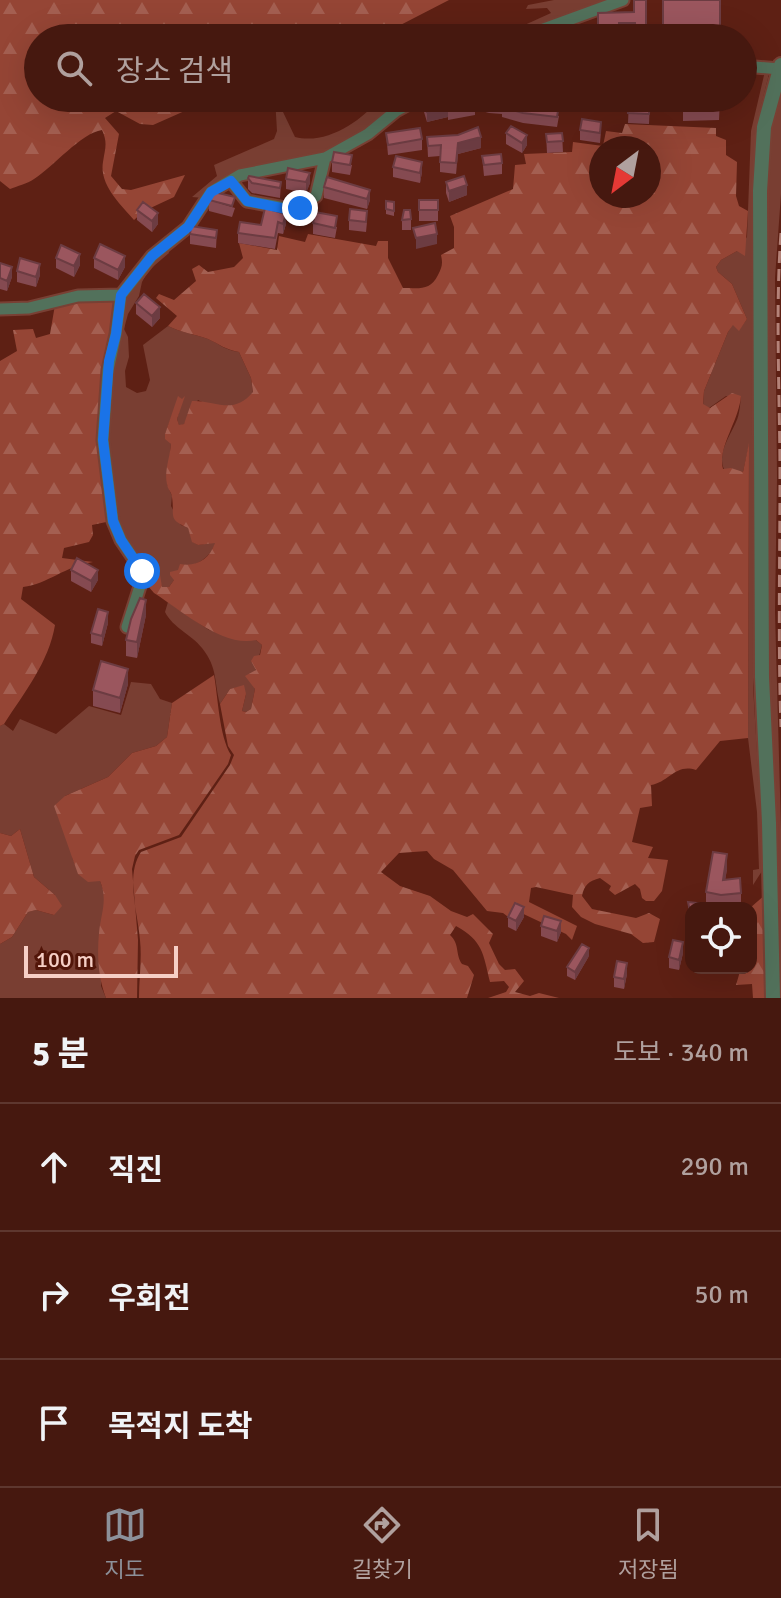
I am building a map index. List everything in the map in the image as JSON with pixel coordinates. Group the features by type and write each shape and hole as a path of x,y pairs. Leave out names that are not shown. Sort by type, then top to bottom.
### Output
{"street":[{"path":"557,24 623,0"},
{"path":"757,66 780,67 764,127 760,191 762,677 773,998"},
{"path":"127,627 142,571 121,540 113,521 103,440 109,361 121,295 152,256 188,227 211,192 254,172 325,158 368,134 395,112"},
{"path":"231,181 247,201 296,210 310,203 318,191 325,158"},
{"path":"0,309 29,308 78,296 121,295"}],"shaded area":[{"path":"554,0 612,0 549,24 527,24 551,13 547,8 526,9 528,5"},
{"path":"765,71 768,78 759,114 754,163 756,525 753,686 764,868 753,885 753,870 759,869 757,812 748,738 749,445 743,472 724,469 723,451 737,419 741,396 726,396 709,408 703,405 704,391 728,332 733,324 739,330 747,319 732,284 716,267 721,260 737,251 747,237 751,131"},
{"path":"781,75 781,194 775,278 775,612 781,829 781,998 776,998 768,720 765,146"},
{"path":"276,112 283,112 295,137 307,139 342,130 366,112 395,112 324,156 268,166 204,198 192,197 217,176 214,165 274,139 277,131"},
{"path":"168,250 169,253 148,271 128,314 124,329 128,337 129,357 125,371 126,387 137,393 146,391 150,380 143,345 168,326 239,352 251,378 253,393 238,406 217,406 198,400 184,424 179,426 177,419 182,400 179,397 165,434 171,444 167,484 172,496 171,506 181,525 188,528 193,542 198,545 216,542 206,557 191,566 185,565 169,587 162,587 156,571 148,586 144,581 121,532 106,441 110,368 125,302 132,286 147,267"},
{"path":"168,602 209,630 256,640 262,645 252,683 255,689 251,709 242,711 246,694 240,687 230,689 220,704 211,662 198,643 168,618 165,612"},
{"path":"131,682 151,684 160,699 172,703 167,737 156,746 132,753 108,777 65,796 73,860 100,881 105,894 101,986 106,998 0,998 0,944 12,937 28,912 36,910 54,915 55,895 34,877 20,829 11,836 0,833 0,726 4,724 13,731 20,719 56,734 89,706 121,715"}],"green space":[{"path":"0,0 449,0 402,24 24,24 24,112 114,112 105,118 119,134 111,176 122,189 131,190 185,175 174,197 144,211 134,220 112,194 104,179 105,142 102,130 85,137 28,182 10,189 0,181"},
{"path":"118,112 182,112 153,125 140,124"},
{"path":"625,124 716,128 716,136 726,140 726,155 737,162 736,196 739,206 748,211 745,256 737,251 721,260 716,267 732,284 747,319 739,331 733,325 728,332 704,391 703,404 710,408 732,393 741,396 723,452 723,469 743,472 749,443 748,738 720,741 696,770 683,769 651,785 652,806 640,808 632,842 653,847 648,858 668,860 662,891 654,901 642,898 635,884 615,895 609,890 611,886 600,878 588,884 582,896 592,909 636,918 649,913 660,919 654,942 643,943 631,934 595,924 581,917 572,907 573,895 536,887 531,888 529,902 577,926 572,940 566,934 515,910 511,919 503,913 487,911 453,870 427,851 399,853 381,872 400,886 430,896 451,911 467,917 473,914 493,934 489,943 499,964 505,970 515,969 524,981 515,992 559,998 488,998 506,992 509,987 504,981 490,982 477,943 456,926 450,935 462,964 468,966 474,975 467,998 139,998 141,947 133,883 136,862 141,852 181,837 230,765 234,755 228,746 220,704 230,689 244,685 246,694 242,711 251,709 255,689 245,676 256,670 251,661 254,656 260,655 262,645 256,640 243,641 216,633 148,586 156,571 162,587 169,587 174,580 170,572 178,570 180,564 201,561 215,543 198,545 192,542 188,528 173,516 172,497 166,479 171,444 165,439 165,434 178,396 182,399 185,396 177,419 179,425 184,424 192,401 231,405 246,399 253,392 251,378 239,352 168,326 177,316 156,298 159,294 174,300 196,281 192,269 199,265 208,272 234,267 243,258 239,243 277,250 279,236 305,242 308,234 376,246 378,241 388,241 388,258 403,288 428,286 440,270 441,255 454,248 454,227 450,216 513,189 515,165 526,164 524,154 572,152 573,142 589,144 589,208 661,208 661,136 605,136 606,131 622,133"},
{"path":"90,299 118,301 106,361 111,521 92,525 93,535 89,542 64,548 62,558 93,562 23,587 21,599 55,625 42,664 0,726 0,361 17,351 13,330 33,329 36,338 50,334 55,305"},
{"path":"214,675 221,727 231,755 228,764 179,835 139,850 135,856 132,869 138,940 137,998 106,998 98,958 104,901 102,888 100,881 88,882 78,874 54,806 65,796 108,777 132,753 156,746 167,737 172,703"},
{"path":"20,829 34,877 55,895 62,906 54,915 36,910 28,912 12,937 0,944 0,833 11,836"},
{"path":"767,893 766,998 753,998 752,984 736,985 739,974 757,974 757,902"}],"building":[{"path":"634,0 646,0 646,24 598,24 598,13 634,12"},
{"path":"663,0 720,0 720,24 663,24"},
{"path":"520,112 558,112 557,117"},
{"path":"582,119 601,122 600,133 580,130"},
{"path":"511,126 527,135 522,143 506,133"},
{"path":"478,127 481,137 458,143 456,163 440,162 441,145 428,146 427,137 458,135"},
{"path":"420,128 422,139 388,145 386,133"},
{"path":"562,133 563,141 547,142 546,134"},
{"path":"334,152 352,155 350,165 332,162"},
{"path":"501,154 502,163 484,165 482,156"},
{"path":"396,156 422,162 420,173 393,167"},
{"path":"288,168 310,173 306,182 286,179"},
{"path":"249,176 281,182 280,188 252,183"},
{"path":"464,176 467,185 449,191 446,182"},
{"path":"327,177 370,190 367,199 324,187"},
{"path":"214,192 235,197 232,206 209,200"},
{"path":"419,200 438,200 438,210 419,210"},
{"path":"386,201 394,202 394,211 386,209"},
{"path":"143,202 158,213 152,221 137,210"},
{"path":"265,208 286,214 283,224 278,222 275,238 238,233 240,222 261,225"},
{"path":"350,209 367,211 366,222 349,220"},
{"path":"404,210 410,210 411,219 402,220"},
{"path":"315,212 337,216 335,228 313,223"},
{"path":"435,223 437,234 416,238 413,228"},
{"path":"191,226 217,230 216,238 190,234"},
{"path":"100,244 125,256 118,270 94,258"},
{"path":"61,245 80,254 74,266 56,258"},
{"path":"20,258 40,264 36,277 17,271"},
{"path":"0,263 12,267 7,281 0,278"},
{"path":"144,294 160,307 152,316 136,303"},
{"path":"77,558 98,570 91,581 71,570"},
{"path":"140,598 146,600 137,642 126,640 131,619"},
{"path":"98,609 108,612 102,636 91,633"},
{"path":"101,661 128,669 120,698 93,690"},
{"path":"713,852 727,854 723,880 740,878 741,893 721,895 706,892"},
{"path":"515,903 524,907 516,921 508,917"},
{"path":"544,916 561,921 557,931 541,926"},
{"path":"673,940 683,942 679,960 669,957"},
{"path":"582,944 589,948 575,972 567,967"},
{"path":"617,961 627,963 624,979 614,977"}],"railway":[{"path":"781,233 778,324 781,727"}],"route":[{"path":"142,571 121,540 113,521 103,440 109,361 121,295 152,256 188,227 211,192 231,181 247,201 291,210 300,208"}]}
